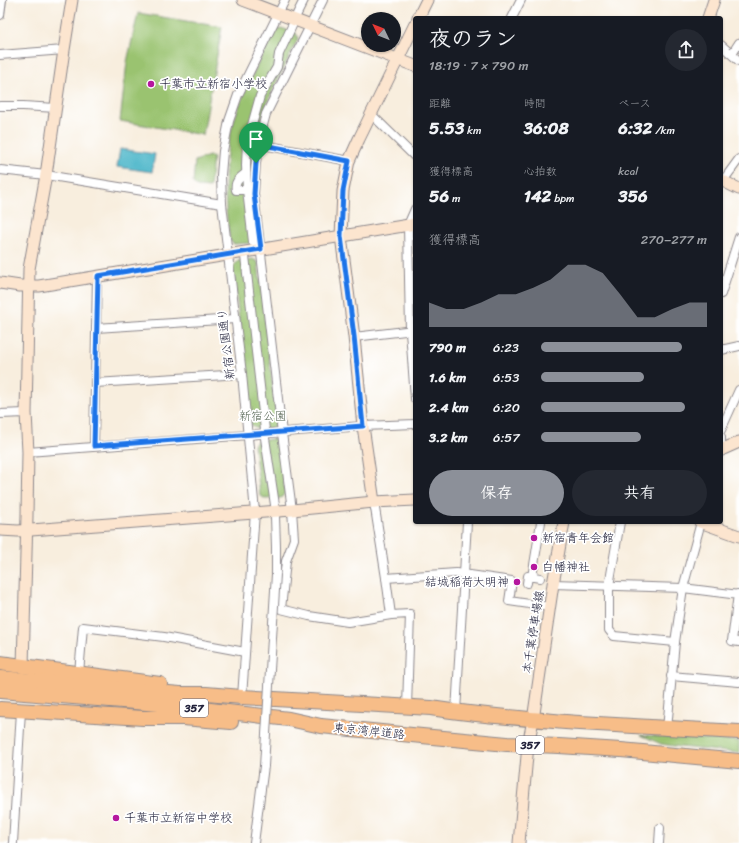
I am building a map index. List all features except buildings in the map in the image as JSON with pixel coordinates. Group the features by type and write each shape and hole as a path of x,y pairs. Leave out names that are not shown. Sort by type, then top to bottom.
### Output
{"highway":[{"name":"357","path":"0,663 182,687 206,694"},
{"name":"東京湾岸道路","path":"0,678 180,694 206,694 431,708 533,720 739,732"},
{"name":"東京湾岸道路","path":"0,690 159,704 289,719 321,726 422,736 528,745 613,749 739,761"},
{"name":"357","path":"0,709 142,718 184,718 288,726 321,726"}],"street":[{"path":"0,15 2,0"},
{"path":"23,666 27,530 28,452 26,413 29,269 46,175 72,0"},
{"path":"242,0 413,65"},
{"name":"新宿公園通り","path":"242,697 255,512 242,374 222,204 221,175 223,151 229,121 238,95 285,0"},
{"path":"297,14 304,0"},
{"path":"257,246 254,194 256,163 258,144 266,114 323,0"},
{"path":"419,16 427,0"},
{"path":"513,16 521,0"},
{"path":"709,16 714,0"},
{"path":"292,26 279,54 277,67 260,96 247,143 246,152 247,190 257,246 292,510 294,539 286,561 281,609 309,616 348,622 391,615 410,614 406,707"},
{"path":"391,615 363,426 354,336 341,236 343,191 349,161 413,28"},
{"path":"732,54 739,43"},
{"path":"723,47 739,61"},
{"path":"0,55 64,50"},
{"path":"0,106 56,108"},
{"path":"371,114 413,155"},
{"path":"258,144 349,161"},
{"path":"723,179 739,159"},
{"path":"0,170 46,175 222,204"},
{"path":"236,190 236,182 246,173"},
{"path":"723,181 739,189"},
{"path":"226,191 247,190"},
{"path":"0,282 20,286 39,286 228,254 257,246 341,236 411,224 413,354"},
{"path":"723,288 739,237"},
{"path":"245,256 265,434 275,505"},
{"path":"94,446 98,276"},
{"path":"96,328 235,319"},
{"path":"354,336 412,331"},
{"path":"723,350 739,346"},
{"path":"95,383 242,374"},
{"path":"723,426 739,390"},
{"path":"0,414 26,413"},
{"path":"28,452 363,426 413,424"},
{"path":"723,450 739,442"},
{"path":"0,530 18,531 413,500"},
{"path":"254,843 264,766 276,574 275,516"},
{"path":"456,712 467,524"},
{"path":"533,579 541,524"},
{"name":"本千葉停車場線","path":"519,843 528,745 564,524"},
{"path":"620,524 609,586 609,630 614,636 675,642"},
{"path":"667,729 671,676 683,588 700,524"},
{"path":"706,524 739,536"},
{"path":"386,578 456,573 512,581 509,601 550,607"},
{"path":"553,584 683,588 738,594 732,641 739,642"},
{"path":"79,673 84,627 164,637 245,652"},
{"path":"671,676 739,682"},
{"path":"13,843 21,711"},
{"path":"659,843 660,828"}],"green space":[{"path":"138,13 222,27 203,135 120,121 127,62"},
{"path":"281,28 296,33 298,39 279,76 268,102 258,128 254,145 251,181 252,243 234,244 230,241 225,198 225,176 228,144 240,103 251,78 275,30"},
{"path":"209,156 213,157 210,188 197,187 193,183 195,161"},
{"name":"新宿公園","path":"253,259 258,262 277,422 273,428 257,429 251,425 233,267 238,261"},
{"name":"新宿公園","path":"274,439 279,443 285,493 281,498 265,499 260,495 254,445 258,440"},
{"path":"641,735 739,741 739,753 661,744"}],"water":[{"path":"120,149 155,154 152,172 117,167"}],"place":[{"name":"千葉市立新宿小学校","path":"151,84"},
{"name":"新宿青年会館","path":"534,538"},
{"name":"白幡神社","path":"534,567"},
{"name":"結城稲荷大明神","path":"517,582"},
{"name":"千葉市立新宿中学校","path":"116,818"}],"route":[{"path":"258,144 349,161 343,191 341,236 354,336 363,426 94,446 98,276 261,249 254,194 256,163 258,144"}]}
